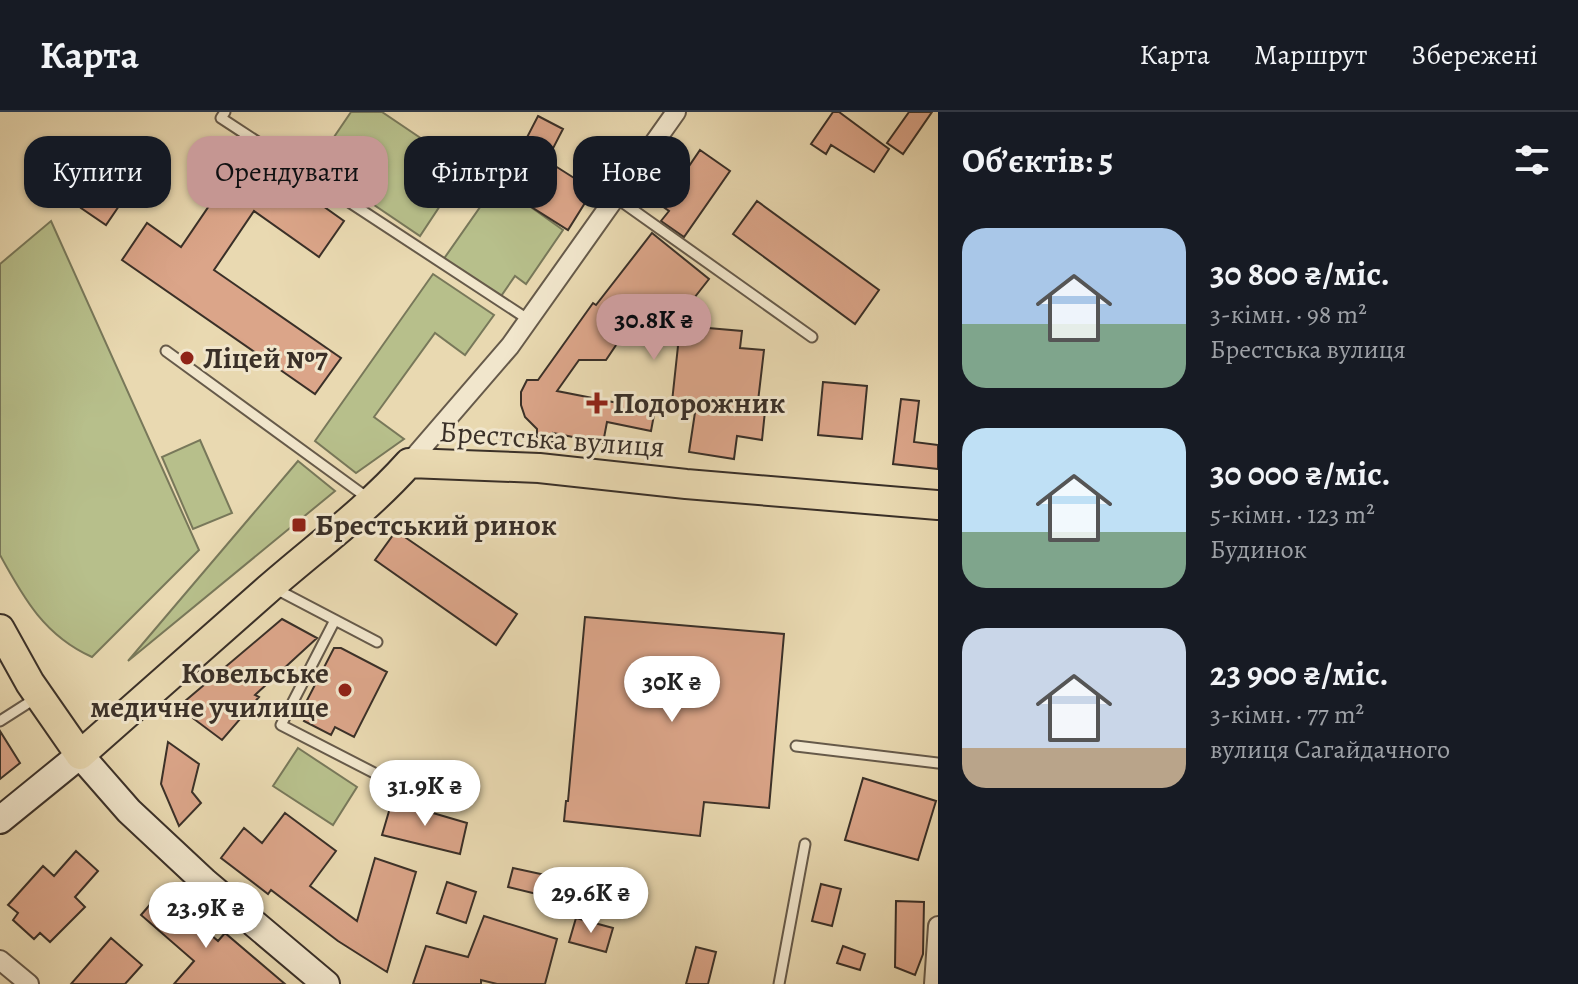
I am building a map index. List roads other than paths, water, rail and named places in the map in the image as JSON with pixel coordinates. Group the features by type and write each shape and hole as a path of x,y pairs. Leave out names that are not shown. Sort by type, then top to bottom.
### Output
{"main road":[{"name":"Брестська вулиця","path":"80,755 271,586 324,544 409,463 539,468 938,505"},
{"path":"0,629 39,696 80,755 129,811 194,872 326,984"},
{"path":"0,820 80,755"}],"street":[{"path":"659,136 676,112"},
{"path":"409,463 510,346 607,208"},
{"path":"934,984 938,926"},
{"path":"0,960 29,984"}],"lane":[{"path":"225,112 221,118 529,320"},
{"path":"630,208 812,337"},
{"path":"166,351 372,501"},
{"path":"271,586 377,642"},
{"path":"335,620 281,725 419,796"},
{"path":"0,721 39,696"},
{"path":"796,746 938,763"},
{"path":"779,984 805,844"}],"place":[{"name":"Ліцей №7","path":"187,358"},
{"name":"Подорожник","path":"597,403"},
{"name":"Брестський ринок","path":"299,525"},
{"name":"Ковельське медичне училище","path":"345,690"}]}
